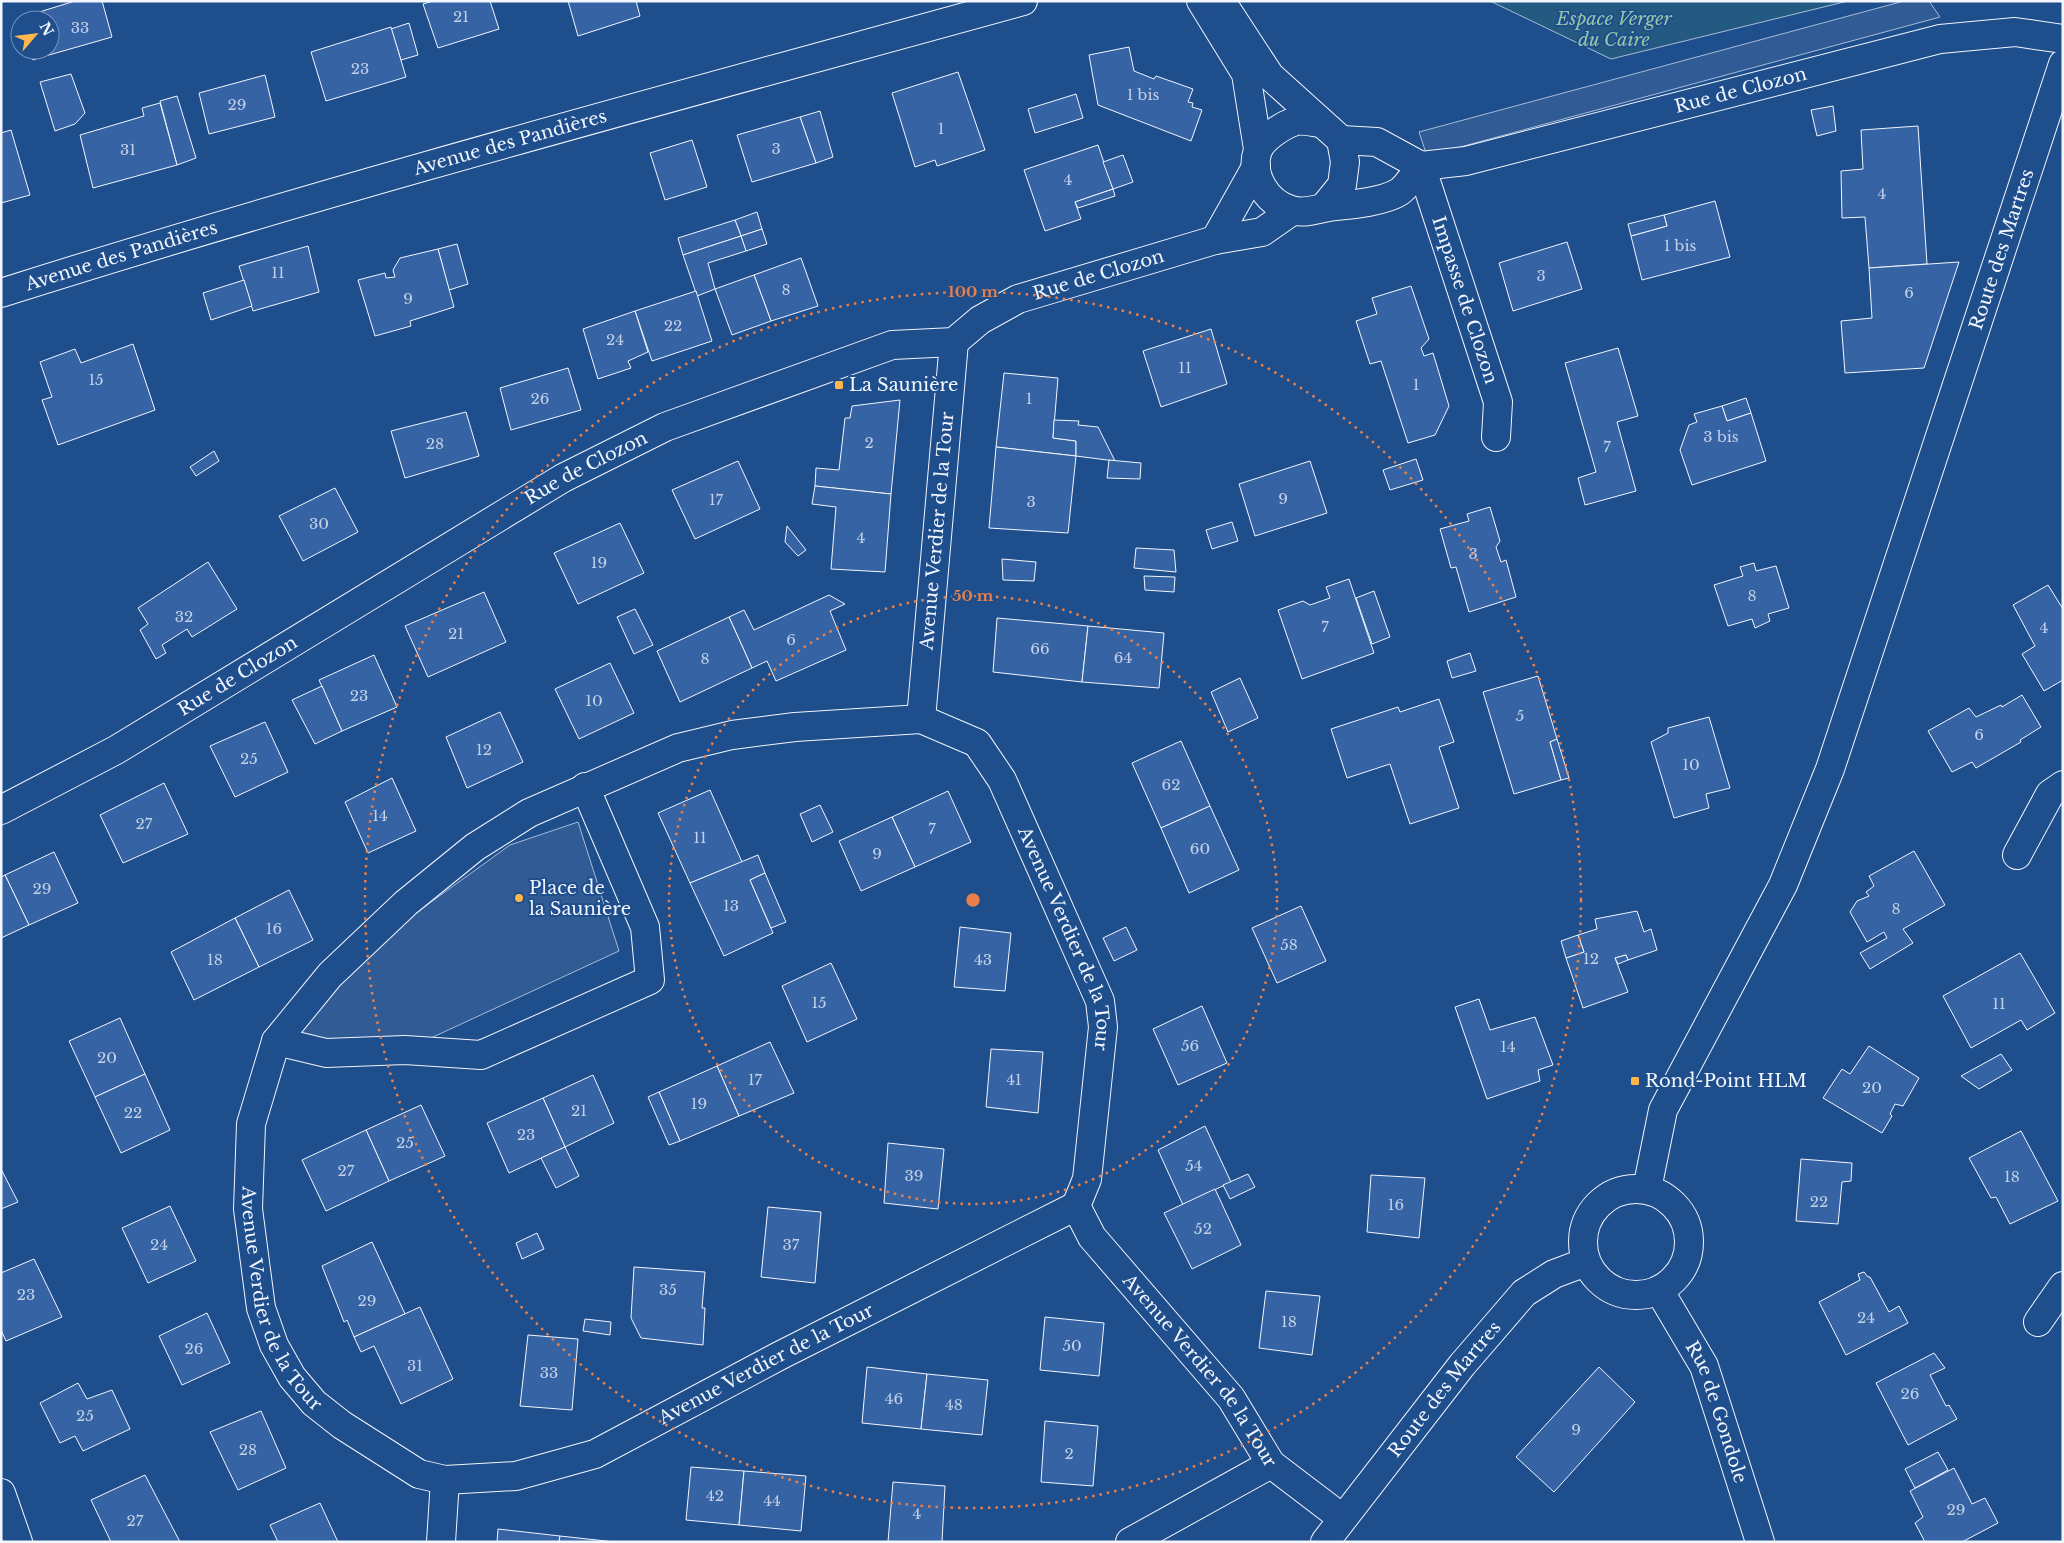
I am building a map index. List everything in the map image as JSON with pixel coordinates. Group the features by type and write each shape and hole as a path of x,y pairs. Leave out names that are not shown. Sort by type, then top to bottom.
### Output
{"street":[{"name":"Avenue des Pandières","path":"1,293 151,245 1023,1"},
{"path":"1201,1 1246,74 1261,186 1272,202 1292,211 1307,212 1325,206 1357,205 1400,192 1421,166 1377,142 1341,140 1270,76 1221,1"},
{"name":"Rue de Clozon","path":"1421,166 1466,161 1940,39 2015,32 2063,39"},
{"name":"Route des Martres","path":"1647,1189 1663,1110 1783,885 1830,769 2063,64"},
{"path":"1215,240 1270,136 1294,121 1320,122"},
{"path":"1325,206 1342,185 1345,162 1341,140"},
{"name":"Impasse de Clozon","path":"1421,166 1498,402 1496,437"},
{"name":"Rue de Clozon","path":"1,810 116,750 563,478 665,427 892,346 954,342 980,320 1018,299 1215,240 1262,232 1292,211"},
{"name":"Avenue Verdier de la Tour","path":"921,719 954,342"},
{"name":"Avenue Verdier de la Tour","path":"921,719 977,743 1002,780 1100,1001 1103,1027 1087,1179 1076,1206 781,1355 595,1454 516,1476 445,1480 419,1474 342,1425 314,1403 292,1376 274,1344 261,1308 248,1209 251,1124 276,1041 330,975 406,903 475,847 529,812 585,787 678,748 732,735 795,727 921,719"},
{"path":"2017,855 2050,794 2063,785"},
{"path":"276,1041 326,1053 405,1050 481,1055 650,980 645,927 585,787"},
{"path":"1631,1188 1647,1189 1663,1195 1675,1206 1685,1220 1689,1236 1689,1253 1683,1268 1672,1281 1659,1290 1642,1295 1624,1294 1608,1288 1595,1277 1586,1262 1582,1246 1584,1229 1590,1214 1595,1208 1615,1193 1631,1188"},
{"name":"Avenue Verdier de la Tour","path":"1076,1206 1092,1237 1231,1398 1271,1464 1342,1518"},
{"name":"Route des Martres","path":"1325,1542 1462,1365 1524,1294 1554,1274 1586,1262"},
{"path":"2038,1322 2063,1286"},
{"name":"Rue de Gondole","path":"1659,1290 1704,1366 1760,1542"},
{"path":"1130,1542 1271,1464"},
{"path":"441,1542 445,1480"},
{"path":"1,1493 18,1542"}],"green space":[{"name":"Espace Verger du Caire","path":"1490,1 1848,1 1611,59"}],"shaded area":[{"path":"1904,1 1929,1 1940,17 1427,156 1419,132"},
{"name":"Place de la Saunière","path":"578,822 619,951 405,1050 276,1041 330,975 510,845"}],"building":[{"path":"75,1 102,1 112,37 60,52 60,10 46,10"},
{"path":"433,1 490,1 499,29 438,48 423,4"},
{"path":"568,1 636,1 640,16 578,36"},
{"path":"409,23 418,55 401,60 391,29"},
{"path":"391,27 406,77 326,101 311,52"},
{"path":"1129,47 1134,71 1154,79 1156,76 1193,89 1188,102 1193,103 1192,107 1202,110 1191,141 1098,105 1089,55"},
{"path":"958,72 985,150 937,166 935,160 915,167 892,93"},
{"path":"71,74 85,113 75,124 55,131 40,82"},
{"path":"265,75 275,117 209,134 199,93"},
{"path":"1076,94 1083,118 1035,133 1028,109"},
{"path":"177,96 196,158 177,165 160,101"},
{"path":"160,103 177,165 93,188 80,135 144,116 142,108"},
{"path":"1833,106 1836,131 1817,136 1811,110"},
{"path":"820,111 833,157 816,163 800,117"},
{"path":"800,117 816,163 752,182 737,135"},
{"path":"1918,126 1927,264 1869,268 1865,217 1842,218 1841,171 1863,169 1861,130"},
{"path":"11,130 30,195 1,203 1,133"},
{"path":"692,140 707,187 665,200 650,153"},
{"path":"1098,145 1113,189 1075,202 1081,219 1045,231 1024,170"},
{"path":"1123,155 1133,182 1113,189 1103,162"},
{"path":"1113,189 1115,196 1078,208 1075,202"},
{"path":"1715,201 1730,257 1642,280 1631,236 1667,226 1664,215"},
{"path":"757,212 762,229 741,236 735,220"},
{"path":"1664,215 1667,226 1631,236 1628,224"},
{"path":"735,220 741,236 683,255 678,238"},
{"path":"762,229 767,244 746,251 741,236"},
{"path":"741,236 746,251 708,263 715,289 697,296 683,255"},
{"path":"1567,242 1582,289 1513,311 1499,263"},
{"path":"457,244 468,284 449,290 438,249"},
{"path":"308,246 319,292 253,311 239,266"},
{"path":"438,249 454,307 410,321 411,326 375,336 358,280 385,273 386,278 395,277 393,270 400,258"},
{"path":"801,258 818,306 771,321 754,275"},
{"path":"1959,262 1924,368 1845,373 1841,321 1872,318 1869,268"},
{"path":"754,275 771,321 732,335 715,289"},
{"path":"244,280 252,306 211,320 203,293"},
{"path":"1411,286 1429,339 1421,348 1424,356 1433,353 1449,406 1435,435 1408,443 1381,361 1370,364 1356,321 1377,314 1372,298"},
{"path":"696,291 712,341 652,361 635,311"},
{"path":"635,311 648,352 628,361 631,368 598,379 583,329"},
{"path":"1211,329 1227,384 1161,407 1143,351"},
{"path":"133,344 155,410 58,445 42,400 52,397 40,362 75,349 81,363"},
{"path":"1618,348 1638,416 1617,422 1636,491 1585,505 1578,478 1596,472 1565,363"},
{"path":"568,368 581,410 511,430 500,388"},
{"path":"1004,373 1058,378 1053,438 1076,441 1076,456 996,447"},
{"path":"1746,398 1751,413 1727,421 1722,406"},
{"path":"900,400 891,494 815,486 816,468 839,470 845,418 850,418 852,406"},
{"path":"1722,406 1727,421 1751,413 1766,461 1692,485 1680,450 1689,425 1697,422 1694,414"},
{"path":"466,412 479,456 405,478 391,431"},
{"path":"1054,420 1079,421 1078,425 1098,427 1115,461 1076,456 1076,441 1053,438"},
{"path":"996,447 1076,456 1068,533 989,528"},
{"path":"214,451 219,461 196,476 190,467"},
{"path":"1416,459 1423,480 1390,490 1383,470"},
{"path":"1109,460 1141,463 1140,479 1107,478"},
{"path":"738,461 760,509 695,539 672,490"},
{"path":"1310,461 1327,513 1255,536 1239,484"},
{"path":"815,486 891,494 885,572 831,569 836,507 812,504"},
{"path":"335,488 358,532 303,561 279,516"},
{"path":"1490,507 1500,541 1496,547 1501,562 1506,560 1516,597 1469,612 1456,567 1451,568 1440,529 1469,521 1467,514"},
{"path":"1232,522 1238,541 1212,549 1206,530"},
{"path":"620,523 644,573 578,604 554,553"},
{"path":"787,526 806,550 798,556 785,542"},
{"path":"1136,548 1174,550 1176,572 1134,568"},
{"path":"1002,559 1036,562 1034,581 1003,580"},
{"path":"208,562 237,609 192,637 187,629 162,645 166,653 156,659 140,630 148,624 138,608"},
{"path":"1754,563 1756,571 1776,566 1789,608 1768,614 1770,621 1755,628 1752,619 1728,626 1714,585 1743,576 1740,567"},
{"path":"1144,576 1175,577 1174,592 1145,590"},
{"path":"1349,579 1374,653 1302,679 1278,610 1303,601 1310,605 1330,598 1326,587"},
{"path":"2048,585 2063,609 2063,680 2044,691 2022,654 2035,646 2013,605"},
{"path":"1374,591 1390,637 1372,644 1356,598"},
{"path":"484,592 506,642 428,677 405,626"},
{"path":"829,595 845,604 830,611 846,650 776,681 767,661 752,668 729,617 744,610 754,630"},
{"path":"635,609 653,645 634,654 617,617"},
{"path":"729,617 752,668 680,702 657,651"},
{"path":"997,618 1088,626 1082,682 993,672"},
{"path":"1088,626 1164,633 1159,688 1082,682"},
{"path":"1470,653 1476,671 1452,678 1447,661"},
{"path":"374,655 397,707 342,731 319,680"},
{"path":"610,663 634,713 579,739 555,689"},
{"path":"1538,676 1557,739 1550,742 1561,780 1514,794 1483,692"},
{"path":"1240,678 1258,718 1228,732 1211,692"},
{"path":"322,686 342,731 315,744 292,700"},
{"path":"2022,695 2041,727 2020,740 2021,742 1976,768 1972,762 1952,772 1928,731 1969,708 1976,717 2001,705 2002,707"},
{"path":"1439,699 1454,742 1439,747 1459,808 1410,824 1390,764 1347,778 1331,729 1398,707 1400,712"},
{"path":"500,712 523,762 467,788 446,737"},
{"path":"1709,717 1730,788 1706,794 1709,808 1674,818 1651,742 1668,733 1668,728"},
{"path":"265,722 288,772 235,797 210,746"},
{"path":"1557,739 1569,778 1561,780 1550,742"},
{"path":"1181,741 1210,806 1161,828 1132,763"},
{"path":"392,778 416,831 368,853 345,802"},
{"path":"164,783 188,834 123,863 100,815"},
{"path":"710,790 742,862 690,883 658,813"},
{"path":"948,791 971,842 915,867 892,817"},
{"path":"820,805 833,832 812,842 800,814"},
{"path":"1210,806 1239,870 1189,893 1161,828"},
{"path":"892,817 915,867 861,891 839,841"},
{"path":"1914,851 1945,905 1903,929 1913,943 1870,969 1860,953 1887,938 1884,932 1867,942 1850,912 1857,901 1869,896 1866,892 1874,886 1869,876"},
{"path":"54,852 78,903 29,925 5,875"},
{"path":"758,855 765,873 750,880 773,933 724,956 690,883"},
{"path":"765,873 786,922 771,928 750,880"},
{"path":"5,875 29,925 1,938 1,877"},
{"path":"289,890 313,940 259,967 235,918"},
{"path":"1301,906 1326,961 1277,983 1252,928"},
{"path":"1637,911 1644,932 1651,929 1657,950 1628,960 1626,955 1615,958 1628,992 1583,1008 1566,958 1584,952 1578,935 1597,929 1595,919"},
{"path":"235,918 259,967 194,1000 171,952"},
{"path":"960,927 1011,933 1005,991 954,987"},
{"path":"1126,927 1137,950 1114,961 1103,938"},
{"path":"1578,935 1584,952 1566,958 1561,941"},
{"path":"2020,953 2055,1013 2027,1030 2021,1020 1971,1048 1943,996"},
{"path":"1626,955 1628,960 1618,964 1615,958"},
{"path":"831,963 857,1019 807,1042 782,986"},
{"path":"1479,999 1490,1030 1535,1017 1553,1065 1538,1070 1540,1081 1487,1099 1455,1007"},
{"path":"1202,1006 1227,1063 1178,1085 1153,1029"},
{"path":"120,1018 145,1074 95,1097 69,1041"},
{"path":"770,1042 794,1093 739,1116 717,1066"},
{"path":"1869,1046 1919,1078 1903,1106 1895,1104 1890,1114 1892,1116 1882,1133 1823,1098 1842,1069 1850,1074"},
{"path":"991,1049 1043,1052 1038,1113 986,1107"},
{"path":"2001,1054 2012,1070 1979,1089 1961,1076"},
{"path":"717,1066 739,1116 680,1141 659,1092"},
{"path":"145,1074 170,1130 121,1153 95,1097"},
{"path":"593,1075 614,1123 565,1147 543,1098"},
{"path":"659,1092 680,1141 669,1145 648,1097"},
{"path":"543,1098 565,1147 509,1173 487,1123"},
{"path":"421,1105 445,1156 389,1181 366,1130"},
{"path":"1205,1126 1231,1182 1183,1205 1158,1150"},
{"path":"366,1130 389,1181 326,1211 302,1160"},
{"path":"2021,1131 2058,1201 2010,1224 1996,1197 1991,1198 1969,1158"},
{"path":"888,1143 944,1149 938,1209 884,1203"},
{"path":"565,1147 579,1176 556,1188 541,1158"},
{"path":"1801,1159 1852,1163 1851,1181 1842,1182 1838,1224 1796,1221"},
{"path":"1,1169 18,1202 1,1209"},
{"path":"1248,1174 1255,1187 1230,1199 1223,1185"},
{"path":"1371,1175 1425,1178 1419,1238 1367,1232"},
{"path":"1215,1189 1241,1245 1192,1269 1164,1213"},
{"path":"170,1206 196,1261 148,1283 122,1228"},
{"path":"768,1207 821,1212 815,1283 761,1277"},
{"path":"537,1233 544,1249 522,1259 516,1243"},
{"path":"372,1242 405,1314 354,1337 347,1320 344,1322 322,1266"},
{"path":"34,1259 62,1317 6,1341 1,1330 1,1273"},
{"path":"634,1267 705,1272 702,1308 705,1308 703,1345 641,1338 631,1318"},
{"path":"1864,1272 1870,1277 1889,1312 1899,1306 1908,1323 1846,1355 1819,1302 1860,1280 1858,1274"},
{"path":"1266,1291 1320,1296 1312,1355 1259,1348"},
{"path":"420,1307 453,1379 401,1404 374,1346 361,1352 354,1337"},
{"path":"207,1313 230,1363 182,1385 159,1336"},
{"path":"1045,1317 1104,1323 1099,1376 1040,1370"},
{"path":"585,1319 611,1322 610,1335 583,1331"},
{"path":"528,1335 578,1339 572,1410 520,1406"},
{"path":"1934,1353 1945,1368 1930,1375 1946,1406 1949,1405 1957,1419 1908,1445 1876,1383"},
{"path":"867,1367 927,1374 921,1429 862,1423"},
{"path":"1599,1367 1635,1402 1554,1492 1516,1457"},
{"path":"927,1374 988,1380 982,1435 921,1429"},
{"path":"78,1383 87,1399 112,1390 130,1429 83,1451 75,1436 60,1443 40,1403"},
{"path":"261,1411 286,1468 238,1490 210,1432"},
{"path":"1045,1421 1098,1426 1093,1486 1041,1482"},
{"path":"1938,1452 1948,1470 1915,1488 1905,1469"},
{"path":"691,1467 744,1471 739,1525 686,1520"},
{"path":"1954,1468 1972,1504 1985,1498 1998,1523 1962,1542 1925,1542 1915,1523 1923,1517 1910,1491"},
{"path":"744,1471 806,1476 801,1531 739,1525"},
{"path":"145,1475 180,1542 111,1542 91,1500"},
{"path":"893,1482 945,1486 942,1542 888,1542"},
{"path":"320,1503 338,1542 278,1542 270,1525"},
{"path":"498,1529 560,1536 559,1542 497,1542"},
{"path":"560,1536 615,1542 559,1542"}],"place":[{"name":"La Saunière","path":"839,385"},
{"name":"Place de la Saunière","path":"519,898"},
{"name":"Rond-Point HLM","path":"1635,1081"}]}
